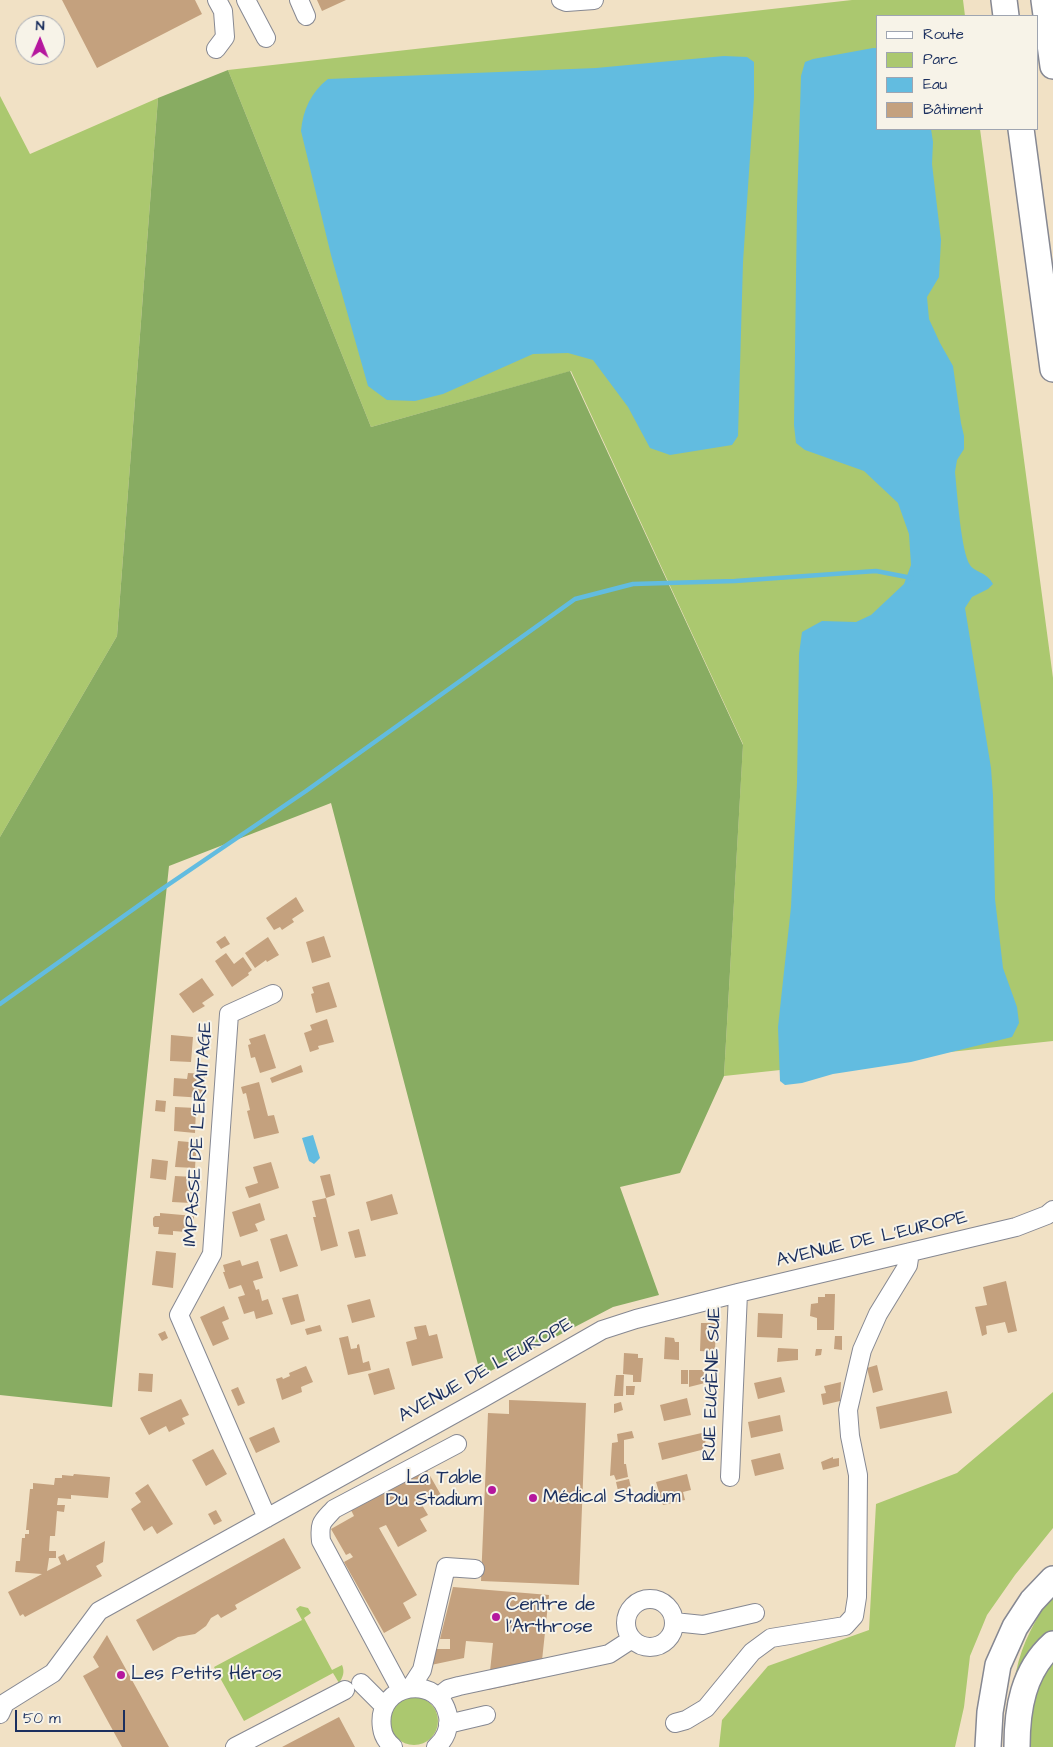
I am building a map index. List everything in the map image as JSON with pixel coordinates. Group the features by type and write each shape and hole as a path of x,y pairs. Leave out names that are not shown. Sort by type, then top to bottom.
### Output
{"highway":[{"path":"1004,0 1006,15"},
{"path":"1044,0 1053,66"},
{"path":"1021,130 1053,369"},
{"path":"988,1747 990,1712 998,1665 1015,1627 1032,1601 1053,1579"},
{"path":"1004,1747 1004,1710 1010,1667 1022,1629 1053,1579"},
{"path":"1017,1747 1019,1711 1024,1690 1031,1671 1044,1652 1053,1644"}],"street":[{"path":"216,49 225,37 223,11 218,0"},
{"path":"246,0 266,38"},
{"path":"561,0 566,2 594,0"},
{"name":"IMPASSE DE L'ERMITAGE","path":"267,1518 179,1315 212,1254 229,1014 273,994"},
{"name":"AVENUE DE L'EUROPE","path":"2,1706 53,1673 99,1611 602,1330 636,1319 738,1293 1016,1227 1047,1215 1053,1210"},
{"path":"675,1723 686,1720 706,1708 752,1652 771,1638 845,1626 854,1616 857,1597 858,1475 850,1436 848,1410 862,1350 878,1314 908,1265 910,1252"},
{"name":"RUE EUGÈNE SUE","path":"730,1477 738,1293"},
{"path":"406,1689 321,1542 321,1522 334,1509 457,1444"},
{"path":"393,1747 383,1734 381,1718 384,1706 391,1697 406,1689 422,1670 446,1567 475,1569"},
{"path":"650,1599 664,1603 673,1615 674,1622 666,1642 659,1646 645,1647 632,1639 628,1633 626,1617 635,1604 642,1600 650,1599"},
{"path":"674,1622 703,1626 755,1613"},
{"path":"438,1697 448,1689 459,1686 609,1654 632,1639"},
{"path":"235,1747 353,1686 384,1706"},
{"path":"406,1689 423,1688 432,1692 445,1706 448,1718 446,1735 436,1747"},
{"path":"448,1724 486,1715"}],"green space":[{"path":"852,0 963,0 965,15 876,15 876,130 980,130 1053,678 1053,1041 724,1076 743,744 571,371 371,427 228,70"},
{"path":"228,70 371,427 570,371 743,745 724,1076 680,1173 620,1187 659,1295 613,1307 481,1376 331,803 169,866 112,1407 0,1395 0,837 117,636 158,98"},
{"path":"0,96 30,154 158,98 117,636 0,837"},
{"path":"1053,1392 1053,1528 1015,1575 987,1615 970,1656 964,1707 955,1747 719,1747 722,1720 768,1666 869,1630 876,1504 957,1473"},
{"path":"1053,1592 1053,1634 1014,1703 1015,1676 1022,1650 1036,1620"},
{"path":"300,1606 308,1608 311,1613 304,1618 332,1670 342,1665 342,1679 339,1683 333,1673 244,1721 214,1667 302,1620 296,1609"},
{"path":"1053,1656 1053,1747 1028,1747 1027,1724 1036,1689"},
{"path":"414,1697 423,1699 431,1704 436,1712 438,1721 436,1730 431,1738 423,1743 414,1745 405,1743 397,1738 392,1730 390,1721 392,1712 397,1704 405,1699"}],"water":[{"path":"876,48 876,130 931,130 933,142 932,164 941,240 939,277 927,297 929,319 953,366 964,436 964,449 957,460 955,472 964,548 970,565 987,577 993,584 988,589 972,597 965,608 991,768 995,899 1003,968 1017,1007 1019,1023 1012,1037 911,1062 833,1074 802,1083 785,1085 780,1081 778,1027 791,907 797,783 799,654 802,632 822,621 856,622 871,615 904,584 911,565 909,534 898,503 864,471 805,450 796,443 794,425 801,76 805,62"},
{"path":"724,56 747,57 754,62 754,97 743,262 738,436 732,445 670,455 650,448 628,407 593,360 568,353 533,354 443,394 415,401 387,400 368,386 331,255 301,131 309,102 322,84 328,79 596,68"},
{"path":"313,1135 320,1158 314,1164 309,1161 302,1138"}],"building":[{"path":"62,0 195,0 202,14 97,68"},
{"path":"317,0 346,0 322,11"},
{"path":"296,897 304,911 292,919 294,922 282,930 280,927 274,930 266,918"},
{"path":"225,936 230,944 221,949 216,942"},
{"path":"324,936 331,957 312,963 306,942"},
{"path":"268,937 279,955 267,962 266,960 255,968 245,953"},
{"path":"226,953 234,964 243,957 252,970 248,973 249,975 232,987 215,961"},
{"path":"202,978 214,995 202,1003 205,1006 193,1013 179,994"},
{"path":"329,982 337,1007 316,1013 311,994 314,993 312,987"},
{"path":"327,1019 334,1042 318,1046 319,1049 310,1052 304,1033 312,1030 310,1025"},
{"path":"265,1034 276,1068 260,1073 255,1057 251,1058 248,1045 251,1044 249,1039"},
{"path":"171,1035 193,1037 191,1062 170,1061"},
{"path":"301,1065 303,1072 272,1083 270,1078"},
{"path":"188,1073 205,1074 204,1098 173,1096 174,1078 187,1079"},
{"path":"259,1082 268,1116 274,1115 279,1133 254,1139 247,1111 250,1110 246,1093 243,1094 241,1087"},
{"path":"156,1100 166,1101 165,1112 155,1111"},
{"path":"175,1107 196,1108 195,1133 174,1131"},
{"path":"178,1141 200,1143 199,1154 196,1153 195,1168 175,1167"},
{"path":"152,1159 168,1161 166,1180 150,1178"},
{"path":"271,1162 279,1188 249,1198 245,1187 258,1183 253,1167"},
{"path":"330,1174 335,1195 326,1198 320,1176"},
{"path":"175,1176 194,1177 191,1203 172,1202"},
{"path":"392,1194 398,1214 371,1221 366,1202"},
{"path":"326,1198 338,1246 321,1251 313,1217 316,1217 312,1201"},
{"path":"260,1203 265,1220 255,1224 258,1231 240,1237 232,1212"},
{"path":"160,1213 194,1216 193,1230 186,1229 186,1232 173,1231 173,1235 158,1234 159,1227 154,1227 153,1218 160,1216"},
{"path":"359,1229 366,1256 355,1258 348,1232"},
{"path":"287,1234 298,1266 280,1272 270,1239"},
{"path":"156,1251 176,1253 173,1288 152,1285"},
{"path":"240,1260 242,1266 258,1261 263,1278 253,1281 256,1290 259,1289 262,1301 268,1299 273,1314 256,1319 254,1311 244,1314 238,1297 245,1295 241,1285 229,1289 223,1272 225,1272 223,1265"},
{"path":"1006,1281 1017,1331 1008,1333 1005,1322 986,1326 987,1334 982,1336 975,1307 987,1305 983,1287"},
{"path":"298,1294 305,1321 291,1325 282,1298"},
{"path":"825,1294 835,1294 834,1330 817,1330 817,1318 810,1316 811,1304 818,1303 818,1297 825,1297"},
{"path":"370,1299 375,1317 352,1323 347,1305"},
{"path":"224,1306 229,1319 222,1322 229,1339 213,1346 200,1317"},
{"path":"758,1313 783,1314 782,1338 757,1337"},
{"path":"701,1323 716,1323 715,1352 700,1351"},
{"path":"320,1325 322,1331 307,1335 305,1329"},
{"path":"426,1325 429,1336 437,1334 443,1358 412,1366 406,1342 417,1339 414,1327"},
{"path":"165,1331 168,1338 162,1341 158,1334"},
{"path":"348,1336 351,1349 357,1348 359,1344 363,1363 369,1361 371,1370 348,1375 339,1338"},
{"path":"835,1336 842,1336 842,1350 834,1349"},
{"path":"665,1337 674,1338 675,1342 679,1342 679,1360 664,1359"},
{"path":"778,1348 798,1349 798,1360 777,1362"},
{"path":"816,1349 822,1349 821,1355 815,1356"},
{"path":"624,1353 638,1354 638,1358 643,1358 641,1382 633,1382 633,1375 623,1374"},
{"path":"877,1365 883,1390 873,1393 867,1368"},
{"path":"306,1366 313,1382 301,1387 302,1392 282,1400 276,1379 290,1376 289,1373"},
{"path":"389,1368 395,1389 374,1395 368,1374"},
{"path":"681,1370 688,1370 688,1384 681,1384"},
{"path":"689,1370 705,1370 705,1383 689,1387"},
{"path":"139,1373 153,1374 152,1392 138,1391"},
{"path":"616,1375 624,1375 623,1396 614,1396"},
{"path":"781,1377 785,1392 758,1399 754,1383"},
{"path":"841,1382 840,1401 823,1405 821,1394 826,1393 824,1386"},
{"path":"626,1386 635,1386 634,1395 626,1395"},
{"path":"238,1387 245,1403 238,1406 231,1390"},
{"path":"947,1391 952,1413 880,1429 876,1407"},
{"path":"687,1398 691,1415 664,1421 660,1405"},
{"path":"181,1399 189,1415 182,1418 185,1424 169,1432 166,1426 149,1435 140,1418"},
{"name":"Médical Stadium","path":"509,1400 586,1403 579,1585 481,1581 488,1413 509,1414"},
{"path":"621,1402 623,1410 614,1413 614,1404"},
{"path":"780,1415 783,1431 751,1438 748,1422"},
{"path":"274,1427 280,1442 256,1453 249,1438"},
{"path":"632,1431 634,1438 624,1440 624,1464 626,1464 628,1477 616,1480 614,1475 610,1476 612,1443 618,1442 617,1434"},
{"path":"706,1432 705,1449 662,1460 658,1443"},
{"path":"213,1449 227,1474 206,1486 192,1460"},
{"path":"780,1453 784,1469 755,1476 751,1460"},
{"path":"833,1457 833,1459 839,1458 839,1466 823,1470 821,1462"},
{"path":"425,1467 441,1495 422,1505 428,1515 420,1519 427,1531 398,1547 386,1525 379,1528 417,1595 403,1603 411,1618 384,1633 344,1562 353,1557 350,1553 346,1555 331,1529 354,1516 350,1508"},
{"path":"74,1474 110,1477 108,1498 71,1495 71,1499 58,1498 57,1505 65,1505 64,1512 57,1511 55,1536 50,1536 49,1551 56,1551 56,1558 49,1558 47,1571 61,1564 58,1557 64,1554 67,1561 105,1541 103,1562 96,1566 102,1576 25,1617 23,1614 20,1616 8,1592 42,1574 15,1572 16,1561 20,1561 22,1538 25,1538 25,1534 29,1534 29,1530 26,1530 30,1489 33,1489 33,1483 54,1485 55,1478 62,1478 62,1475 73,1476"},
{"path":"687,1474 691,1490 683,1492 685,1500 663,1505 656,1482"},
{"path":"629,1479 632,1492 619,1495 616,1482"},
{"path":"148,1484 173,1524 157,1534 152,1526 144,1531 131,1509 141,1502 135,1493"},
{"path":"216,1510 222,1521 214,1525 208,1514"},
{"path":"284,1538 301,1568 235,1605 237,1609 221,1618 218,1614 211,1618 206,1626 195,1634 178,1637 153,1651 136,1620"},
{"name":"Centre de l'Arthrose","path":"453,1587 549,1595 540,1679 488,1690 493,1643 466,1641 464,1658 431,1665 436,1649 450,1649 450,1639 440,1639"},
{"path":"107,1635 169,1747 122,1747 83,1676 99,1667 93,1657"},
{"path":"339,1717 355,1747 282,1747"}],"waterway":[{"path":"0,1004 159,891 306,791 575,599 633,584 735,581 876,571 912,578"}],"place":[{"name":"La Table Du Stadium","path":"492,1490"},
{"name":"Médical Stadium","path":"533,1498"},
{"name":"Centre de l'Arthrose","path":"496,1617"},
{"name":"Les Petits Héros","path":"121,1675"}]}
